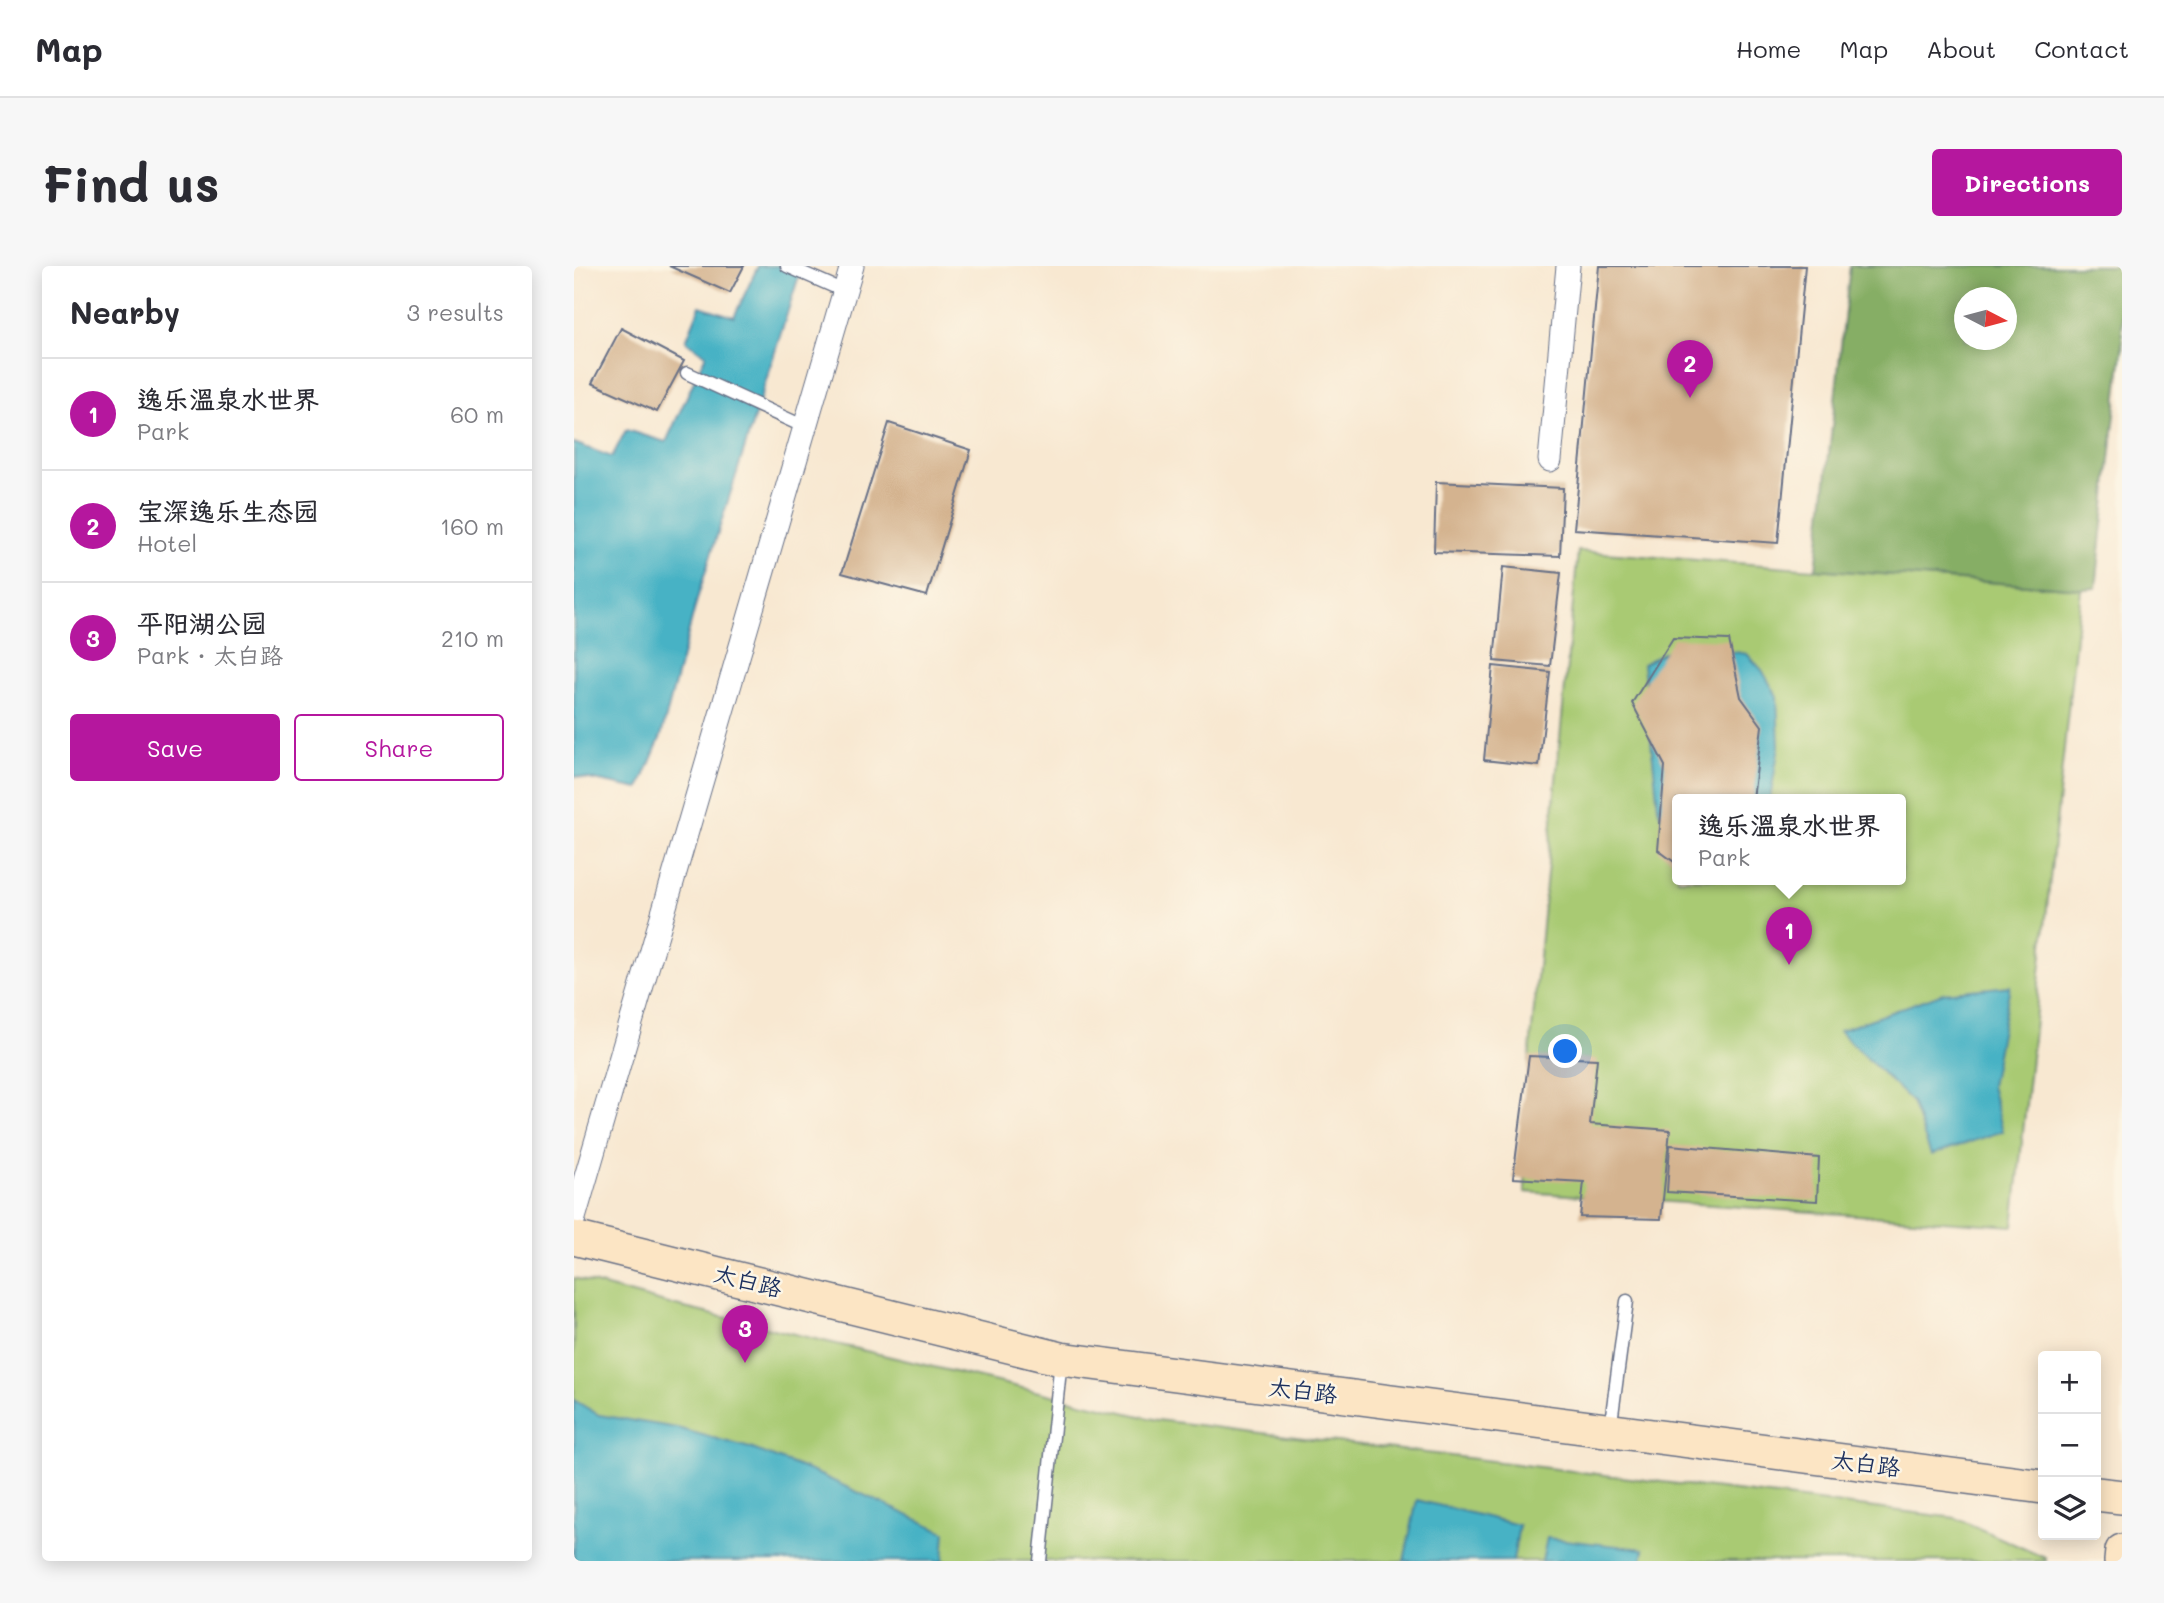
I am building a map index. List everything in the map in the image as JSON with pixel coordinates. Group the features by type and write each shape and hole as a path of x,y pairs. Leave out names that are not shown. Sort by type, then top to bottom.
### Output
{"main road":[{"name":"太白路","path":"574,1238 1061,1359 2038,1486"},
{"path":"2101,1495 2122,1497"},
{"path":"2121,1561 2122,1551"}],"street":[{"path":"574,1218 852,266"},
{"path":"1550,460 1568,266"}],"lane":[{"path":"787,266 844,291"},
{"path":"687,373 805,427"},
{"path":"1610,1430 1627,1301"},
{"path":"1040,1561 1061,1359"}],"green space":[{"path":"1850,266 2122,266 2122,350 2096,588 1816,569"},
{"path":"1578,551 2081,589 2013,1226 1525,1192 1529,1061"},
{"path":"574,1278 676,1306 1157,1420 1956,1518 2045,1558 2046,1561 574,1561"}],"water":[{"path":"758,266 802,266 698,596 661,736 639,789 574,776 574,443 612,457 626,430 666,442 706,355 686,341 700,306 734,317"},
{"path":"1673,647 1710,648 1747,654 1762,670 1777,696 1779,746 1771,794 1672,794 1669,843 1658,807 1643,664"},
{"path":"2010,986 1991,1086 2003,1131 1931,1155 1912,1102 1839,1031 1943,993"},
{"path":"574,1400 599,1415 677,1428 750,1448 816,1473 945,1532 943,1561 574,1561"},
{"path":"1417,1500 1519,1525 1513,1561 1404,1561"},
{"path":"1547,1538 1644,1549 1642,1561 1542,1561"}],"building":[{"path":"669,266 744,266 730,293"},
{"path":"1599,266 1805,266 1778,543 1574,529"},
{"path":"621,328 684,361 657,412 592,383"},
{"path":"889,423 971,450 927,596 842,573"},
{"path":"1436,482 1563,488 1560,556 1434,552"},
{"path":"1503,567 1561,573 1550,666 1494,661"},
{"path":"1673,638 1729,640 1741,697 1762,726 1754,794 1672,794 1672,860 1658,850 1665,766 1632,703"},
{"path":"1493,666 1550,672 1539,766 1484,760"},
{"path":"1529,1056 1597,1059 1590,1124 1670,1130 1661,1219 1580,1217 1584,1182 1513,1178"},
{"path":"1670,1145 1819,1158 1817,1201 1667,1192"}],"place":[{"name":"宝深逸乐生态园","path":"1690,398"},
{"name":"逸乐温泉水世界","path":"1789,965"},
{"name":"平阳湖公园","path":"745,1363"}]}
